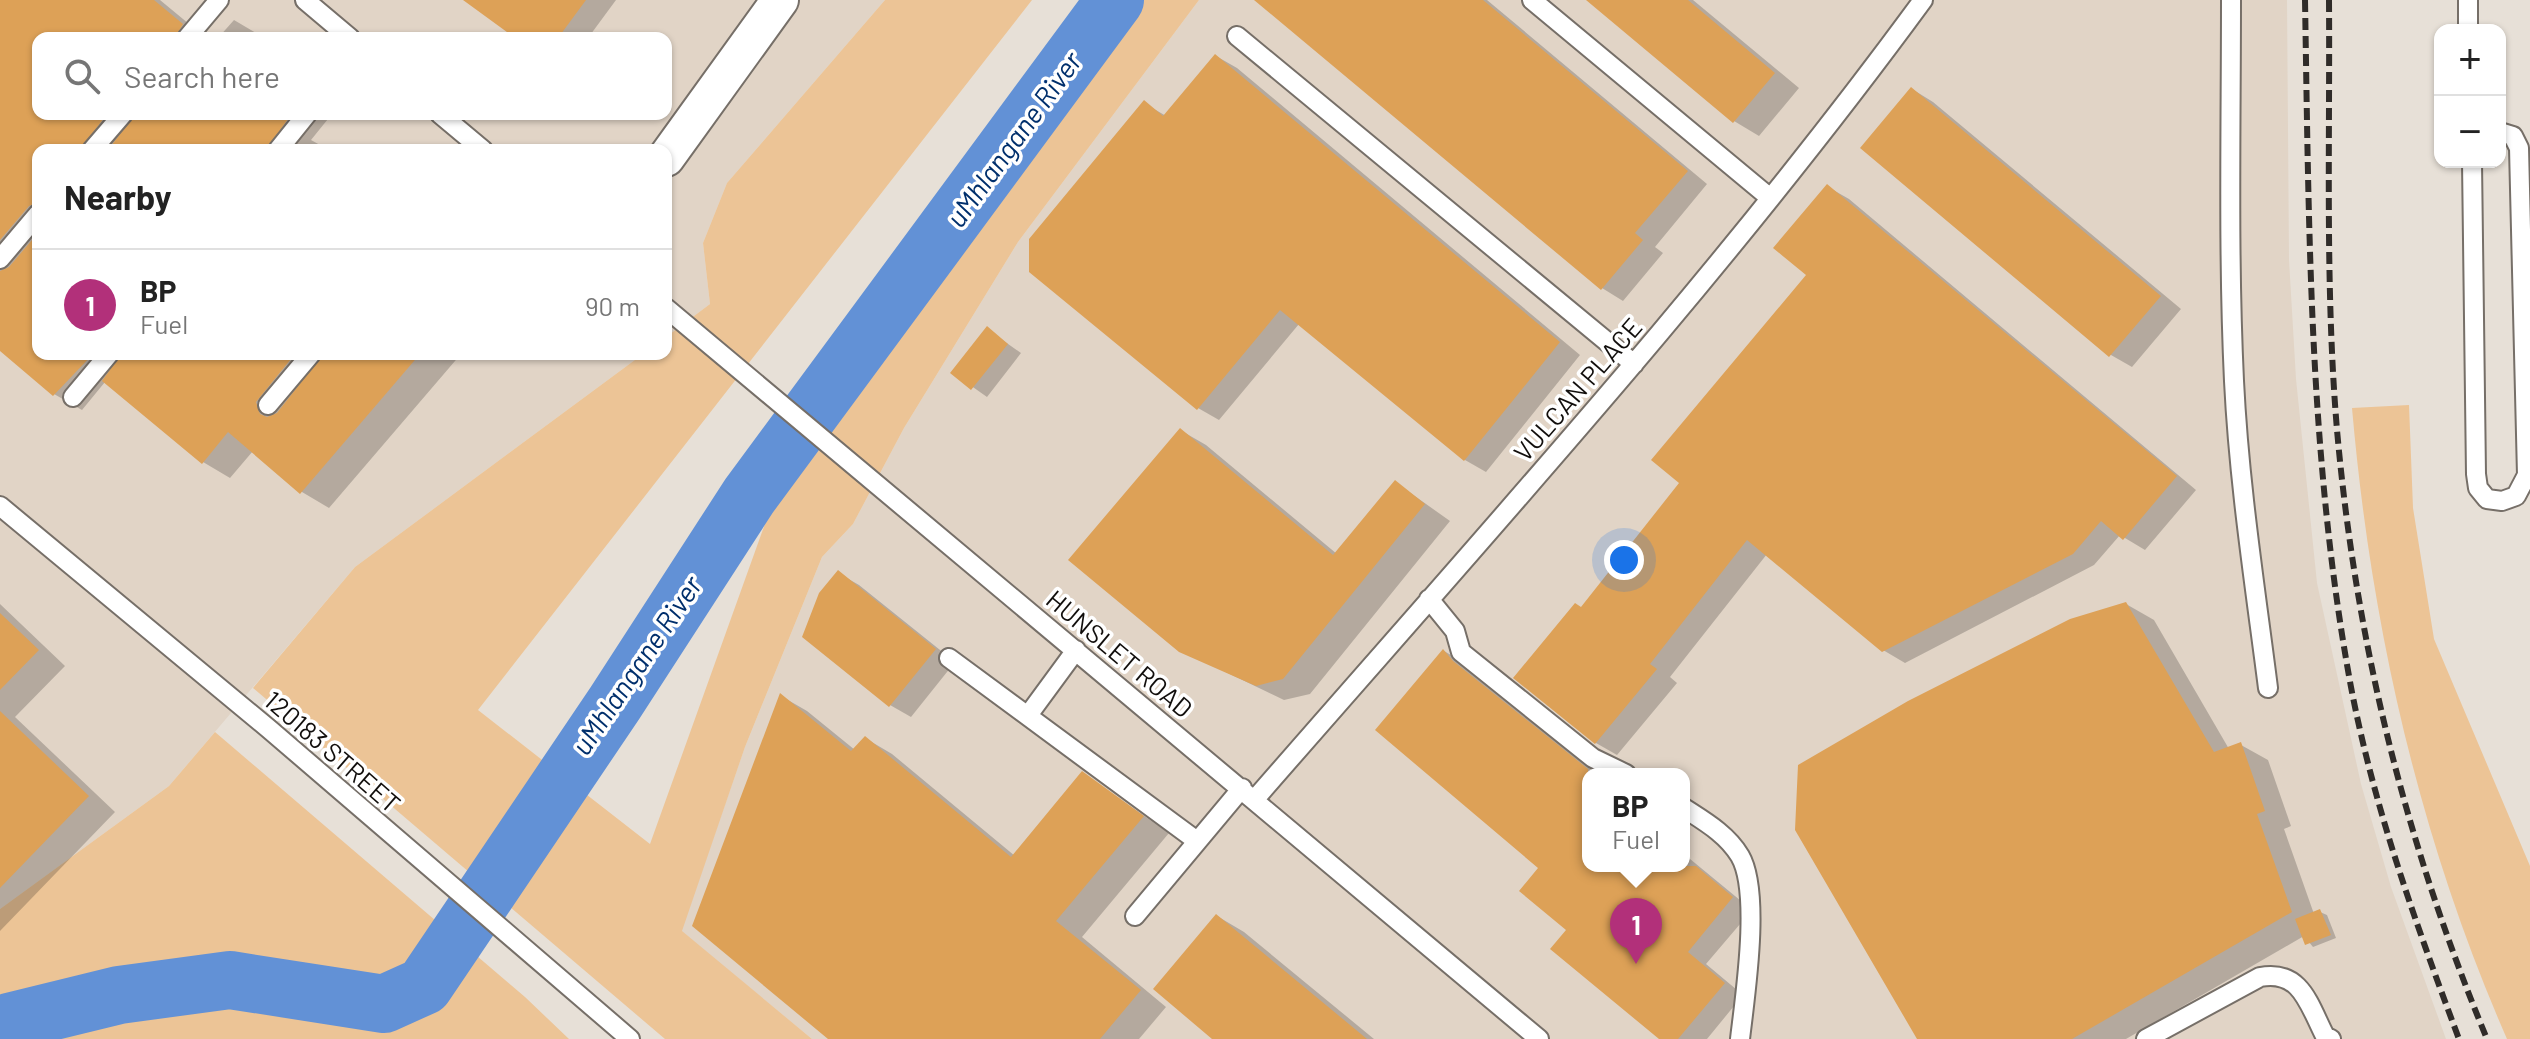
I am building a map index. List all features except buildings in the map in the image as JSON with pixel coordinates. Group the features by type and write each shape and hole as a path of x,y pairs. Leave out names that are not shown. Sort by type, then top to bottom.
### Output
{"street":[{"path":"672,150 780,0"}],"lane":[{"path":"192,32 219,0"},
{"path":"305,0 343,32"},
{"path":"1532,0 1769,197"},
{"name":"VULCAN PLACE","path":"1135,916 1197,841 1249,794 1429,599 1634,364 1868,75 1923,0"},
{"path":"2231,0 2228,207 2234,384 2247,527 2268,688"},
{"path":"2468,0 2468,24"},
{"path":"1237,36 1634,364"},
{"path":"97,144 118,120"},
{"path":"283,144 302,120"},
{"path":"447,120 476,144"},
{"path":"2472,168 2476,474 2478,488 2487,499 2502,501 2516,496 2527,475 2519,148 2513,136 2506,134"},
{"path":"0,259 32,221"},
{"name":"HUNSLET ROAD","path":"672,313 1539,1039"},
{"path":"73,397 104,360"},
{"path":"268,405 306,360"},
{"name":"120183 STREET","path":"0,506 630,1039"},
{"path":"1429,599 1455,631 1461,652 1593,758 1614,768"},
{"path":"1029,714 1076,650"},
{"path":"949,658 1029,714 1197,841"},
{"path":"1690,812 1722,834 1740,856 1747,878 1751,904 1740,1039"},
{"path":"2146,1039 2260,977 2273,975 2290,978 2302,993 2325,1038"}],"shaded area":[{"path":"0,0 885,0 727,183 703,243 710,304 672,332 672,144 32,144 32,360 635,360 355,567 169,786 0,909"},
{"path":"885,0 1032,0 478,710 650,844 775,496 1144,0 1199,0 1018,242 904,428 853,524 822,557 745,747 682,931 812,1039 665,1039 253,688 355,567 635,360 672,360 672,332 710,304 703,243 727,183"},
{"path":"1199,0 2287,0 2289,260 2296,379 2317,583 2361,784 2391,887 2446,1039 812,1039 681,931 745,747 822,557 853,524 904,428 1018,242"},
{"path":"2409,405 2413,508 2434,639 2530,866 2530,1039 2507,1039 2476,963 2424,808 2386,650 2372,570 2352,408"},
{"path":"215,732 525,997 569,1039 0,1039 0,909 169,786"}],"waterway":[{"name":"uMhlangane River","path":"0,1028 9,1022 119,995 230,980 384,1004 424,986 615,703 749,496 1115,0"}],"railway":[{"path":"2305,0 2314,345 2319,431 2337,602 2360,732 2384,821 2459,1039"},
{"path":"2329,0 2329,269 2333,377 2357,587 2388,740 2409,815 2458,965 2487,1039"}],"place":[{"name":"BP","path":"1636,964"}]}
